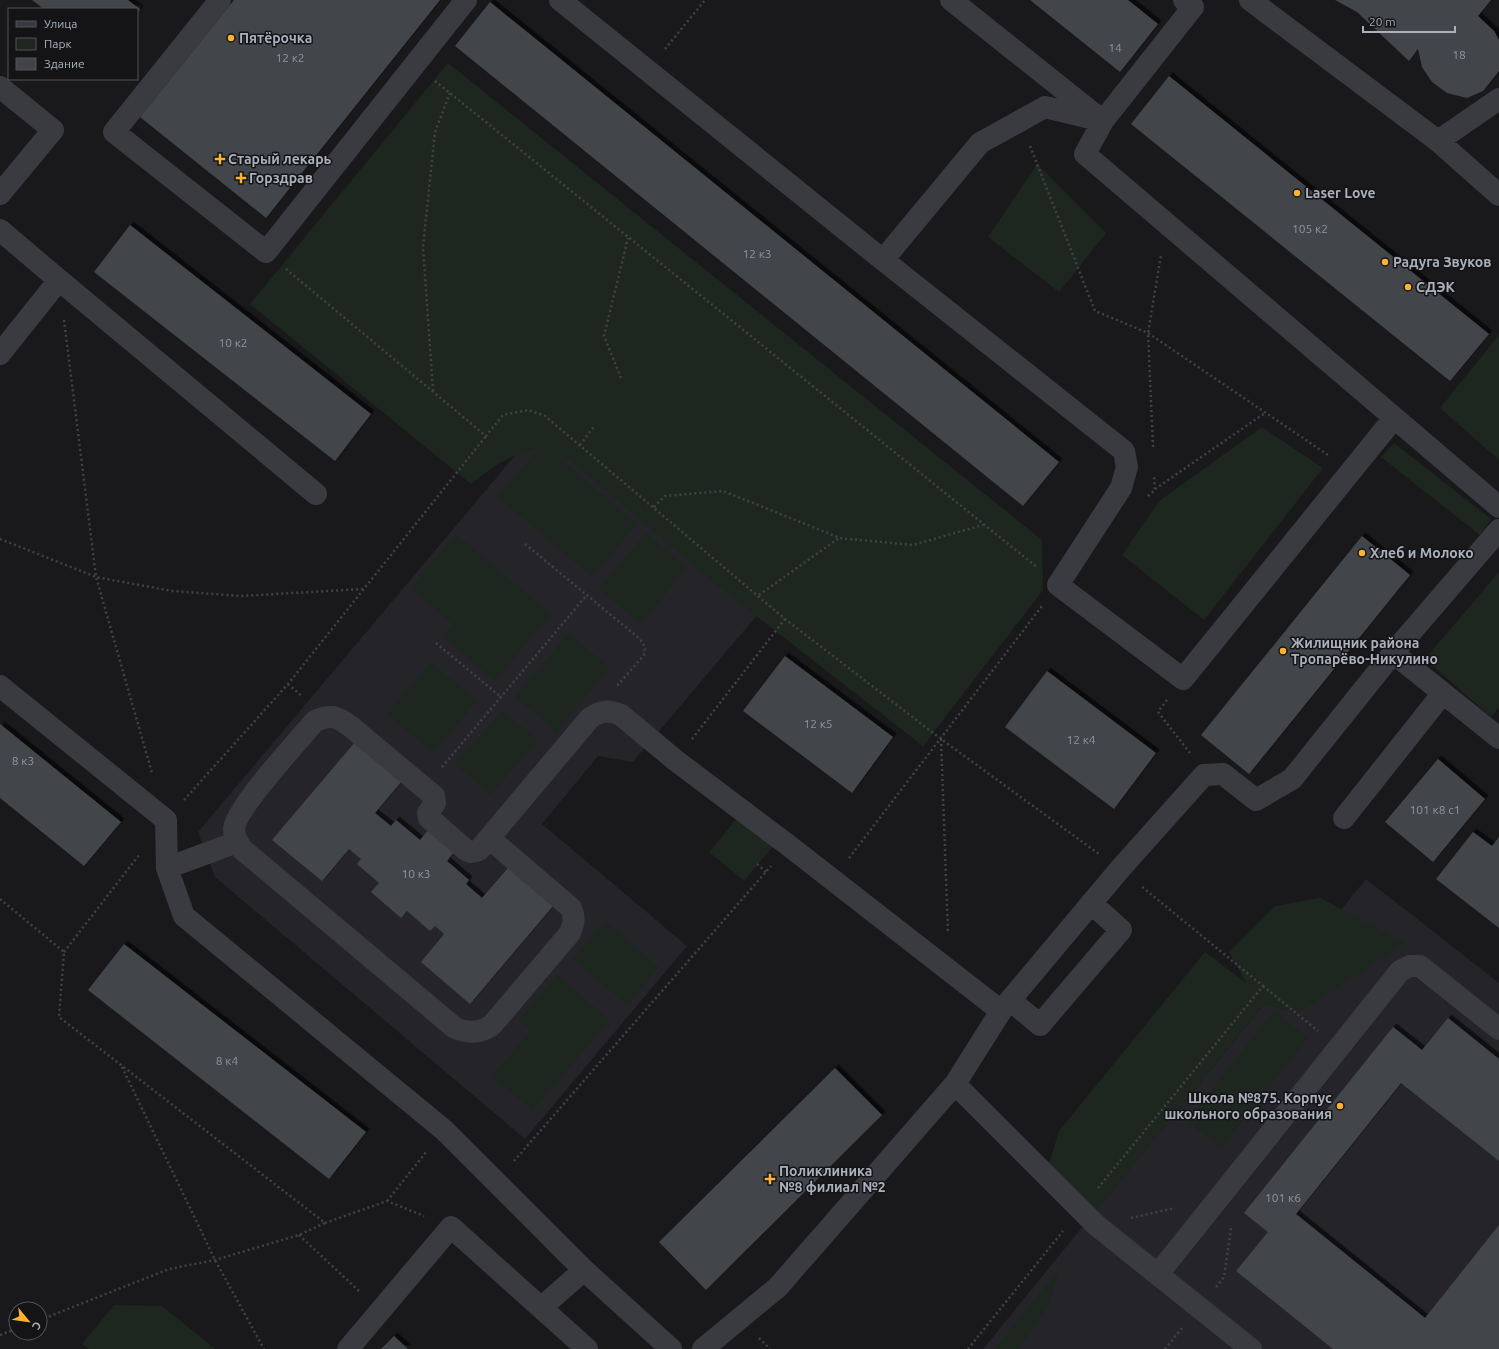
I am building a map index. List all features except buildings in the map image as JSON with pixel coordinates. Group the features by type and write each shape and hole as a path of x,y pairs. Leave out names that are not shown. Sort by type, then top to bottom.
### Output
{"lane":[{"path":"220,0 114,132 266,252 466,0"},
{"path":"560,0 883,260 1124,451 1127,467 1121,488 1058,585 1184,679 1394,418"},
{"path":"951,0 1103,121"},
{"path":"1184,0 1193,7 1103,121 1085,154 1499,507"},
{"path":"1250,0 1438,141 1499,195"},
{"path":"0,88 53,130 0,194"},
{"path":"1438,141 1499,99"},
{"path":"883,260 980,143 1045,107 1103,121"},
{"path":"0,230 316,494"},
{"path":"0,354 59,280"},
{"path":"703,1349 778,1287 955,1084 1005,1006 1120,869 1204,775 1223,774 1256,800 1292,779 1393,653 1499,530"},
{"path":"1393,653 1499,738"},
{"path":"0,686 166,820 167,868 184,916 444,1130 584,1270 671,1349"},
{"path":"1344,818 1443,693"},
{"path":"489,838 571,908 574,915 574,922 570,933 492,1025 486,1030 474,1033 455,1028 242,849 237,842 234,828 242,808 315,721 326,716 339,718 350,726 434,796 435,800 428,813 429,818 466,850 471,852 479,850 489,838 590,718 601,711 612,711 621,715 675,760 788,845 949,970 1005,1006 1040,1025 1121,930 1091,903"},
{"path":"167,868 237,842"},
{"path":"1158,1274 1400,971 1410,966 1420,966 1499,1028"},
{"path":"955,1084 1096,1225 1251,1349"},
{"path":"348,1349 452,1227 587,1349"},
{"path":"542,1307 584,1270"}],"path":[{"path":"647,70 705,0"},
{"path":"415,64 1058,585 833,880"},
{"path":"433,391 423,247 435,132 450,93"},
{"path":"1020,120 1095,311 1148,333 1352,471"},
{"path":"1153,450 1148,333 1166,223"},
{"path":"621,378 604,336 628,238"},
{"path":"266,252 486,436"},
{"path":"59,280 96,578 153,774"},
{"path":"325,1223 59,1017 64,952 166,820 288,684 503,415 528,410 545,416 759,595 785,619 941,739 1120,869 1339,1048"},
{"path":"1143,501 1155,490 1265,413"},
{"path":"580,444 595,425"},
{"path":"1154,474 1155,490"},
{"path":"654,507 665,496 723,491 840,538 913,545 984,524"},
{"path":"759,595 840,538"},
{"path":"0,539 96,578 172,592 242,596 364,589"},
{"path":"524,544 640,639 645,650 644,655 590,718"},
{"path":"424,788 586,596"},
{"path":"675,760 785,619"},
{"path":"436,643 501,697"},
{"path":"1184,679 1158,712 1194,759 1204,775"},
{"path":"288,684 308,701"},
{"path":"941,739 949,970"},
{"path":"496,1182 788,845"},
{"path":"757,864 766,872"},
{"path":"0,899 64,952"},
{"path":"968,1349 1263,986"},
{"path":"121,1065 215,1260 264,1349"},
{"path":"48,1317 169,1269 215,1260 299,1235 325,1223 388,1201 444,1130"},
{"path":"1096,1225 1217,1200"},
{"path":"388,1201 452,1227"},
{"path":"1164,1349 1224,1277 1231,1225"},
{"path":"299,1235 380,1311"}],"shaded area":[{"path":"539,427 759,613 633,762 598,756 542,824 687,946 525,1139 215,877 198,832"},
{"name":"Школа №875. Корпус школьного образования","path":"1366,879 1499,983 1499,1349 983,1349"}],"green space":[{"path":"448,63 1042,540 1043,590 923,746 719,587 571,461 556,455 637,524 592,577 498,497 537,450 518,455 502,462 471,484 250,304"},
{"path":"1037,164 1106,233 1059,292 988,237"},
{"path":"1499,335 1499,460 1440,408"},
{"path":"1262,427 1323,468 1204,620 1122,555 1159,501"},
{"path":"1394,443 1491,519 1480,535 1381,457"},
{"path":"646,533 687,568 641,624 599,589"},
{"path":"456,534 551,614 495,681 443,636 453,624 411,588"},
{"path":"1499,572 1499,707 1491,717 1425,659"},
{"path":"569,633 610,668 557,732 515,697"},
{"path":"431,662 477,701 433,753 387,714"},
{"path":"502,710 538,740 491,795 455,764"},
{"path":"738,817 773,846 744,881 709,852"},
{"path":"1320,898 1405,943 1299,1013 1263,1005 1095,1212 1049,1164 1059,1131 1205,952 1246,983 1229,952 1275,906"},
{"path":"605,921 659,967 627,1005 573,959"},
{"path":"557,975 610,1020 533,1111 492,1076 531,1030 519,1020"},
{"path":"1274,1011 1308,1038 1221,1148 1187,1121"},
{"path":"1060,1268 1049,1305 1019,1349 995,1349"},
{"path":"114,1305 162,1306 215,1349 89,1349 82,1344"}],"place":[{"name":"Пятёрочка","path":"231,38"},
{"name":"Старый лекарь","path":"220,159"},
{"name":"Горздрав","path":"241,178"},
{"name":"Laser Love","path":"1297,193"},
{"name":"Радуга Звуков","path":"1385,262"},
{"name":"СДЭК","path":"1408,287"},
{"name":"Хлеб и Молоко","path":"1362,553"},
{"name":"Жилищник района Тропарёво-Никулино","path":"1283,651"},
{"name":"Школа №875. Корпус школьного образования","path":"1340,1106"},
{"name":"Поликлиника №8 филиал №2","path":"770,1179"}]}
